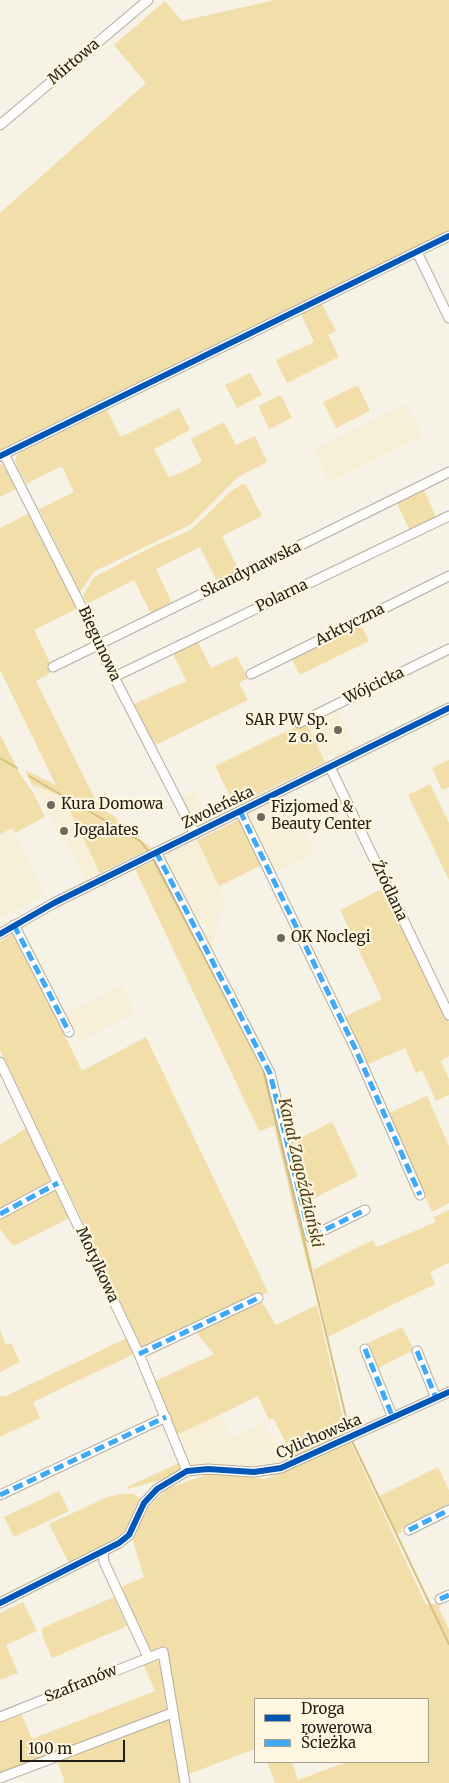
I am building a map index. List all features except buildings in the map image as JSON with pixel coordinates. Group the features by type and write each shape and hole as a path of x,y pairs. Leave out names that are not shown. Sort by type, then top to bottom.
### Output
{"street":[{"name":"Mirtowa","path":"0,124 148,0"},
{"path":"2,455 449,236"},
{"path":"417,252 449,317"},
{"name":"Biegunowa","path":"2,455 78,598 98,645 195,834"},
{"name":"Skandynawska","path":"53,667 449,472"},
{"name":"Polarna","path":"114,677 449,516"},
{"name":"Arktyczna","path":"251,674 449,576"},
{"name":"Wójcicka","path":"299,723 449,649"},
{"name":"Zwoleńska","path":"0,934 152,854 449,708"},
{"name":"Źródlana","path":"330,767 449,1016"},
{"path":"240,811 350,1040 420,1194"},
{"path":"152,854 270,1073 310,1237 365,1210"},
{"path":"14,925 69,1032"},
{"name":"Motylkowa","path":"0,1062 139,1354 187,1471"},
{"path":"0,1214 58,1183"},
{"path":"139,1354 258,1298"},
{"path":"366,1349 394,1418"},
{"path":"417,1351 436,1398"},
{"name":"Cylichowska","path":"0,1603 103,1553 128,1535 144,1503 157,1489 187,1471 208,1469 270,1470 350,1438 449,1392"},
{"path":"0,1495 166,1417"},
{"path":"408,1530 449,1510"},
{"path":"103,1553 104,1562 148,1657"},
{"path":"440,1600 449,1595"},
{"name":"Szafranów","path":"0,1717 163,1652 172,1713"},
{"path":"0,1778 172,1713 185,1783"}],"shaded area":[{"path":"275,0 449,0 449,232 0,451 0,213 146,83 114,45 165,1 182,21"},
{"path":"322,304 336,331 328,335 339,357 287,383 276,360 314,342 301,314"},
{"path":"250,373 262,395 237,408 225,385"},
{"path":"358,385 370,411 336,428 323,402"},
{"path":"281,395 292,418 269,429 258,406"},
{"path":"406,403 423,436 329,483 313,449"},
{"path":"179,408 190,430 154,449 169,478 202,462 191,439 224,422 236,445 255,436 267,462 238,477 190,525 95,571 80,592 39,509 74,492 62,466 26,484 15,462 17,454 107,410 121,437"},
{"path":"0,463 5,468 16,489 0,497"},
{"path":"242,484 246,485 262,516 222,536 240,572 218,583 200,547 156,569 173,605 152,616 134,580 87,604 83,596 94,577 156,545 191,530 229,493"},
{"path":"423,488 436,517 409,529 396,501"},
{"path":"28,514 95,643 91,644 76,609 34,630 54,671 36,681 99,807 115,817 122,827 152,848 100,873 63,797 33,784 37,792 32,785 25,770 56,785 0,670 0,528"},
{"path":"360,623 369,641 300,675 291,657"},
{"path":"198,642 211,668 237,656 248,678 239,683 248,700 155,745 134,704 186,681 173,654"},
{"path":"337,707 356,747 335,757 333,754 323,759 306,722"},
{"path":"306,722 325,762 235,806 215,766"},
{"path":"0,734 45,817 15,833 13,828 0,834"},
{"path":"449,760 449,787 442,790 432,768"},
{"path":"33,783 63,797 100,873 85,881 66,842 61,840"},
{"path":"430,784 449,823 449,880 408,795"},
{"path":"195,791 211,819 204,822 193,819 182,798"},
{"path":"287,794 315,854 272,874 245,816"},
{"path":"240,819 262,865 219,886 197,840"},
{"path":"13,828 45,894 0,919 0,834"},
{"path":"197,840 225,898 211,952 204,937 210,932 206,924 197,924 164,856"},
{"path":"157,860 267,1073 313,1270 309,1272 274,1126 259,1131 135,869"},
{"path":"384,888 449,1023 449,1056 441,1061 449,1079 449,1095 436,1101 422,1070 416,1073 405,1048 366,1065 344,1017 382,999 340,910"},
{"path":"15,934 82,1071 146,1037 268,1292 141,1351 103,1264 0,1050 0,942"},
{"path":"122,984 135,1013 81,1042 65,1014"},
{"path":"427,1096 449,1146 449,1203 432,1212 387,1114"},
{"path":"332,1122 358,1176 309,1201 294,1141"},
{"path":"28,1127 53,1179 0,1208 0,1145"},
{"path":"56,1187 71,1217 13,1246 0,1229 0,1218"},
{"path":"449,1210 449,1263 430,1272 435,1284 328,1337 313,1270 373,1240 377,1247 436,1222 434,1217"},
{"path":"260,1299 276,1325 317,1305 347,1436 294,1459 273,1418 269,1420 258,1396 175,1436 153,1382 214,1354 194,1330"},
{"path":"402,1327 414,1350 376,1369 366,1344"},
{"path":"0,1330 6,1345 11,1343 20,1362 0,1372"},
{"path":"129,1337 136,1353 33,1402 40,1418 0,1437 0,1396 6,1396"},
{"path":"220,1414 231,1438 263,1423 290,1461 264,1468 191,1464 186,1460 175,1436"},
{"path":"350,1441 426,1605 441,1603 439,1609 449,1629 449,1783 275,1783 267,1763 292,1763 298,1780 344,1763 429,1763 429,1698 254,1698 254,1749 189,1774 167,1650 151,1653 119,1588 144,1577 132,1538 144,1512 166,1489 211,1473 266,1479"},
{"path":"181,1462 181,1467 176,1473 161,1480 127,1489 127,1487"},
{"path":"438,1467 449,1490 449,1506 401,1529 402,1532 397,1534 379,1496"},
{"path":"59,1491 69,1511 14,1537 4,1517"},
{"path":"119,1494 134,1494 140,1499 140,1506 125,1531 105,1547 70,1565 49,1524 105,1498"},
{"path":"114,1597 127,1626 52,1658 43,1637 42,1628"},
{"path":"23,1602 37,1631 6,1645 18,1673 0,1680 0,1613"},
{"path":"155,1660 160,1662 163,1668 167,1710 0,1774 0,1721 21,1713 32,1739 155,1691 143,1663"},
{"path":"169,1719 180,1783 63,1783 65,1782 57,1761"}],"waterway":[{"name":"Kanał Zagoździański","path":"0,758 17,768"},
{"name":"Kanał Zagoździański","path":"29,776 140,841 150,853"},
{"name":"Kanał Zagoździański","path":"152,857 254,1052"},
{"name":"Kanał Zagoździański","path":"263,1069 350,1434"},
{"name":"Kanał Zagoździański","path":"351,1439 449,1644"}],"marked path":[{"path":"240,811 355,1048 420,1195"},
{"path":"156,852 270,1073 310,1237 365,1210"},
{"path":"14,925 69,1032"},
{"path":"0,1214 58,1183"},
{"path":"139,1354 258,1298"},
{"path":"365,1349 393,1418"},
{"path":"417,1351 436,1398"},
{"path":"0,1495 166,1417"},
{"path":"409,1530 449,1510"},
{"path":"440,1599 449,1595"}],"cycle path":[{"path":"0,456 449,236"},
{"path":"0,934 54,903 449,708"},
{"path":"0,1603 119,1543 129,1535 144,1503 157,1489 187,1471 208,1469 254,1472 281,1468 449,1392"}],"place":[{"name":"SAR PW Sp. z o. o.","path":"338,730"},
{"name":"Kura Domowa","path":"51,805"},
{"name":"Fizjomed & Beauty Center","path":"261,817"},
{"name":"Jogalates","path":"64,831"},
{"name":"OK Noclegi","path":"281,938"}]}
